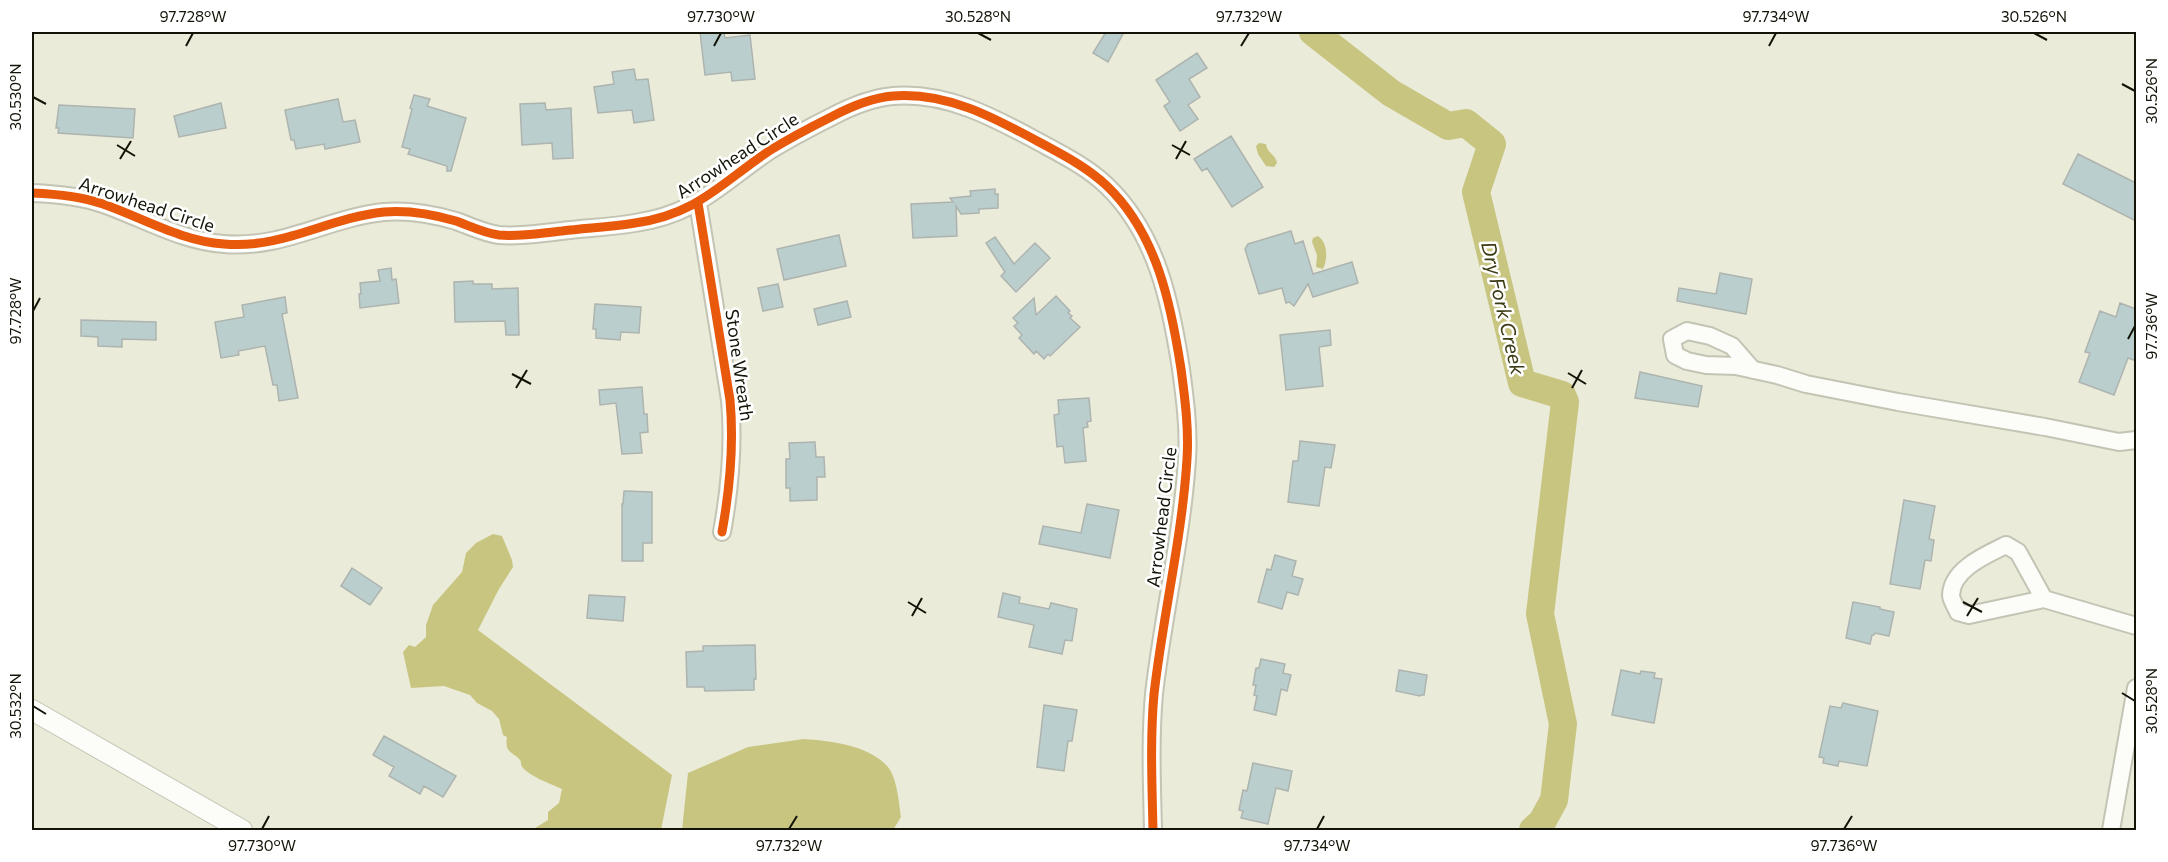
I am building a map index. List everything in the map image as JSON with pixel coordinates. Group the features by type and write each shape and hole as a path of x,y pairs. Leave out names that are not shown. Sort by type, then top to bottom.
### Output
{"main road":[{"path":"32,710 242,831"}],"street":[{"name":"Arrowhead Circle","path":"32,193 80,197 174,232 225,244 264,244 358,217 384,212 424,213 494,234 523,236 662,218 698,203 803,130 863,102 897,96 944,100 969,107 993,117 1091,172 1128,210 1151,251 1174,320 1187,410 1188,453 1184,496 1154,695 1153,831"},
{"name":"Stone Wreath","path":"698,203 733,428 732,456 722,532"},
{"path":"1753,370 1806,384 1898,402 2119,442 2136,440"},
{"path":"2044,599 2018,552 2006,545 1967,567 1955,581 1951,596 1958,612 1968,615 2044,599 2136,626"},
{"path":"2111,831 2136,688"}],"shaded area":[{"path":"1259,143 1266,144 1275,158 1277,163 1274,167 1266,166 1258,154 1256,146"},
{"path":"1318,236 1324,243 1326,251 1323,269 1316,267 1317,255 1312,242 1313,238"},
{"path":"493,534 502,536 513,567 478,630 672,775 661,830 532,830 548,820 548,812 559,803 562,789 539,779 524,769 520,760 508,750 507,737 503,735 499,719 470,695 444,686 411,688 403,652 409,645 415,647 426,637 426,625 433,605 462,572 466,553 476,543"},
{"path":"804,739 837,743 860,749 888,767 896,784 901,817 893,830 682,830 688,773 748,747"}],"building":[{"path":"700,32 724,32 725,38 750,35 755,79 732,81 731,72 705,75"},
{"path":"1106,32 1124,32 1108,62 1093,53"},
{"path":"1197,53 1207,68 1189,79 1200,97 1188,105 1198,119 1180,131 1164,106 1170,102 1156,80"},
{"path":"634,69 636,80 648,79 654,120 634,123 632,110 598,113 594,87 614,84 612,72"},
{"path":"414,95 430,99 427,106 466,118 451,171 447,171 447,166 408,154 410,149 402,147"},
{"path":"338,99 343,122 355,120 360,142 325,149 324,144 296,149 294,140 291,140 285,110"},
{"path":"221,103 226,128 179,137 174,116"},
{"path":"545,103 546,110 571,108 573,158 553,159 552,143 522,145 520,104"},
{"path":"59,105 135,109 133,138 58,133 59,128 56,128"},
{"path":"1231,136 1263,187 1232,207 1207,168 1202,171 1194,159"},
{"path":"2078,154 2136,183 2136,221 2063,184"},
{"path":"995,189 995,194 998,194 998,208 979,209 979,213 961,214 956,206 957,236 913,238 911,204 953,202 950,198 971,196 970,191"},
{"path":"1291,231 1295,244 1303,241 1313,274 1352,262 1358,283 1313,297 1308,284 1294,306 1289,302 1286,303 1282,288 1259,294 1245,249 1248,244"},
{"path":"839,235 846,266 784,280 777,249"},
{"path":"995,237 1014,264 1035,243 1050,258 1016,292 1001,276 1005,272 986,243"},
{"path":"391,268 392,280 396,279 399,303 360,308 360,283 380,281 378,270"},
{"path":"1720,273 1752,279 1746,314 1677,301 1679,288 1716,294"},
{"path":"473,281 473,284 492,284 492,289 518,288 519,335 506,335 505,321 455,322 454,282"},
{"path":"778,284 783,307 763,311 758,288"},
{"path":"1056,296 1070,311 1068,313 1072,316 1070,318 1080,327 1044,359 1036,351 1034,354 1019,338 1022,335 1014,326 1018,323 1013,318 1034,298 1036,315"},
{"path":"285,297 287,313 282,314 298,398 279,401 277,385 273,385 265,346 238,351 239,355 221,358 215,322 244,317 242,305"},
{"path":"847,301 851,317 818,325 814,309"},
{"path":"2120,303 2136,309 2136,361 2128,358 2114,395 2079,382 2090,353 2085,352 2100,311 2116,317"},
{"path":"595,304 641,307 639,333 621,332 620,340 596,338 596,329 593,329"},
{"path":"81,320 156,322 156,340 122,339 122,347 98,346 98,337 81,336"},
{"path":"1330,330 1331,345 1319,347 1323,386 1286,390 1280,335"},
{"path":"1640,372 1702,386 1698,407 1635,398"},
{"path":"642,387 648,432 640,433 642,453 622,454 616,403 600,405 599,390"},
{"path":"1089,398 1091,421 1087,422 1088,427 1083,428 1086,461 1065,463 1063,446 1057,447 1054,415 1059,414 1058,400"},
{"path":"1300,441 1335,445 1331,468 1325,467 1319,506 1288,502 1293,461 1298,461"},
{"path":"815,442 816,457 824,457 825,477 817,477 817,500 790,501 790,488 786,488 786,459 790,459 789,443"},
{"path":"624,491 652,492 652,543 643,543 643,561 622,561"},
{"path":"1904,500 1935,506 1929,539 1934,540 1931,561 1925,560 1920,589 1890,584"},
{"path":"1087,504 1119,510 1110,558 1039,544 1043,526 1081,533"},
{"path":"1275,555 1296,561 1292,576 1303,579 1298,595 1287,592 1282,609 1258,602 1267,569 1271,570"},
{"path":"352,568 382,588 370,605 341,586"},
{"path":"1003,593 1020,597 1019,603 1049,609 1051,603 1077,609 1072,641 1065,640 1062,654 1029,647 1034,625 998,617"},
{"path":"589,595 625,597 623,621 587,618"},
{"path":"1853,602 1894,612 1889,636 1875,633 1872,635 1870,644 1846,638"},
{"path":"755,645 754,690 705,691 704,687 687,687 686,652 703,651 703,646"},
{"path":"1261,659 1285,664 1283,673 1291,675 1287,691 1281,689 1276,715 1254,710 1257,696 1254,695 1256,685 1253,685 1256,668 1259,668"},
{"path":"1399,670 1427,675 1424,695 1396,691"},
{"path":"1621,670 1640,674 1641,671 1655,673 1654,678 1662,679 1654,723 1612,715"},
{"path":"1843,703 1878,711 1867,766 1839,761 1838,766 1823,763 1824,758 1819,757 1830,706 1841,708"},
{"path":"1044,705 1077,710 1072,741 1068,741 1064,771 1037,767"},
{"path":"384,736 456,776 443,797 424,786 420,794 389,776 394,767 373,755"},
{"path":"1253,763 1292,771 1288,791 1276,788 1268,824 1241,818 1243,811 1239,810 1243,790 1247,791"}],"waterway":[{"name":"Dry Fork Creek","path":"1313,32 1391,93 1448,126 1466,123 1492,144 1476,192 1522,383 1562,395 1565,402 1540,614 1563,724 1554,800 1542,822 1533,830"}],"cycle path":[{"path":"32,193 94,201 177,234 224,244 266,242 343,220 384,212 411,212 438,216 499,235 523,235 617,226 657,219 692,205 769,151 801,133 840,112 893,96 932,98 969,108 987,115 1066,157 1107,186 1124,205 1150,248 1166,295 1182,380 1187,425 1187,459 1181,518 1154,694 1153,830"},
{"path":"698,203 730,400 731,466 722,532"}]}
